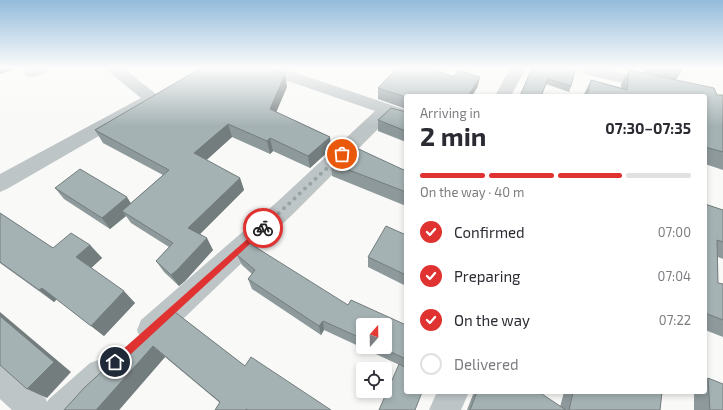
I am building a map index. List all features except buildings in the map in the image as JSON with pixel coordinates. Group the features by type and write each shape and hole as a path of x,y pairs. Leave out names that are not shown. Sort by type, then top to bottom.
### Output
{"street":[{"path":"0,184 158,94 146,87"},
{"path":"321,87 396,113"},
{"path":"663,87 694,94"},
{"path":"60,410 285,208 396,113"},
{"path":"0,380 35,410"},
{"path":"445,410 453,394"}],"way so far":[{"path":"263,228 342,154"}],"route":[{"path":"115,362 263,228"}]}
